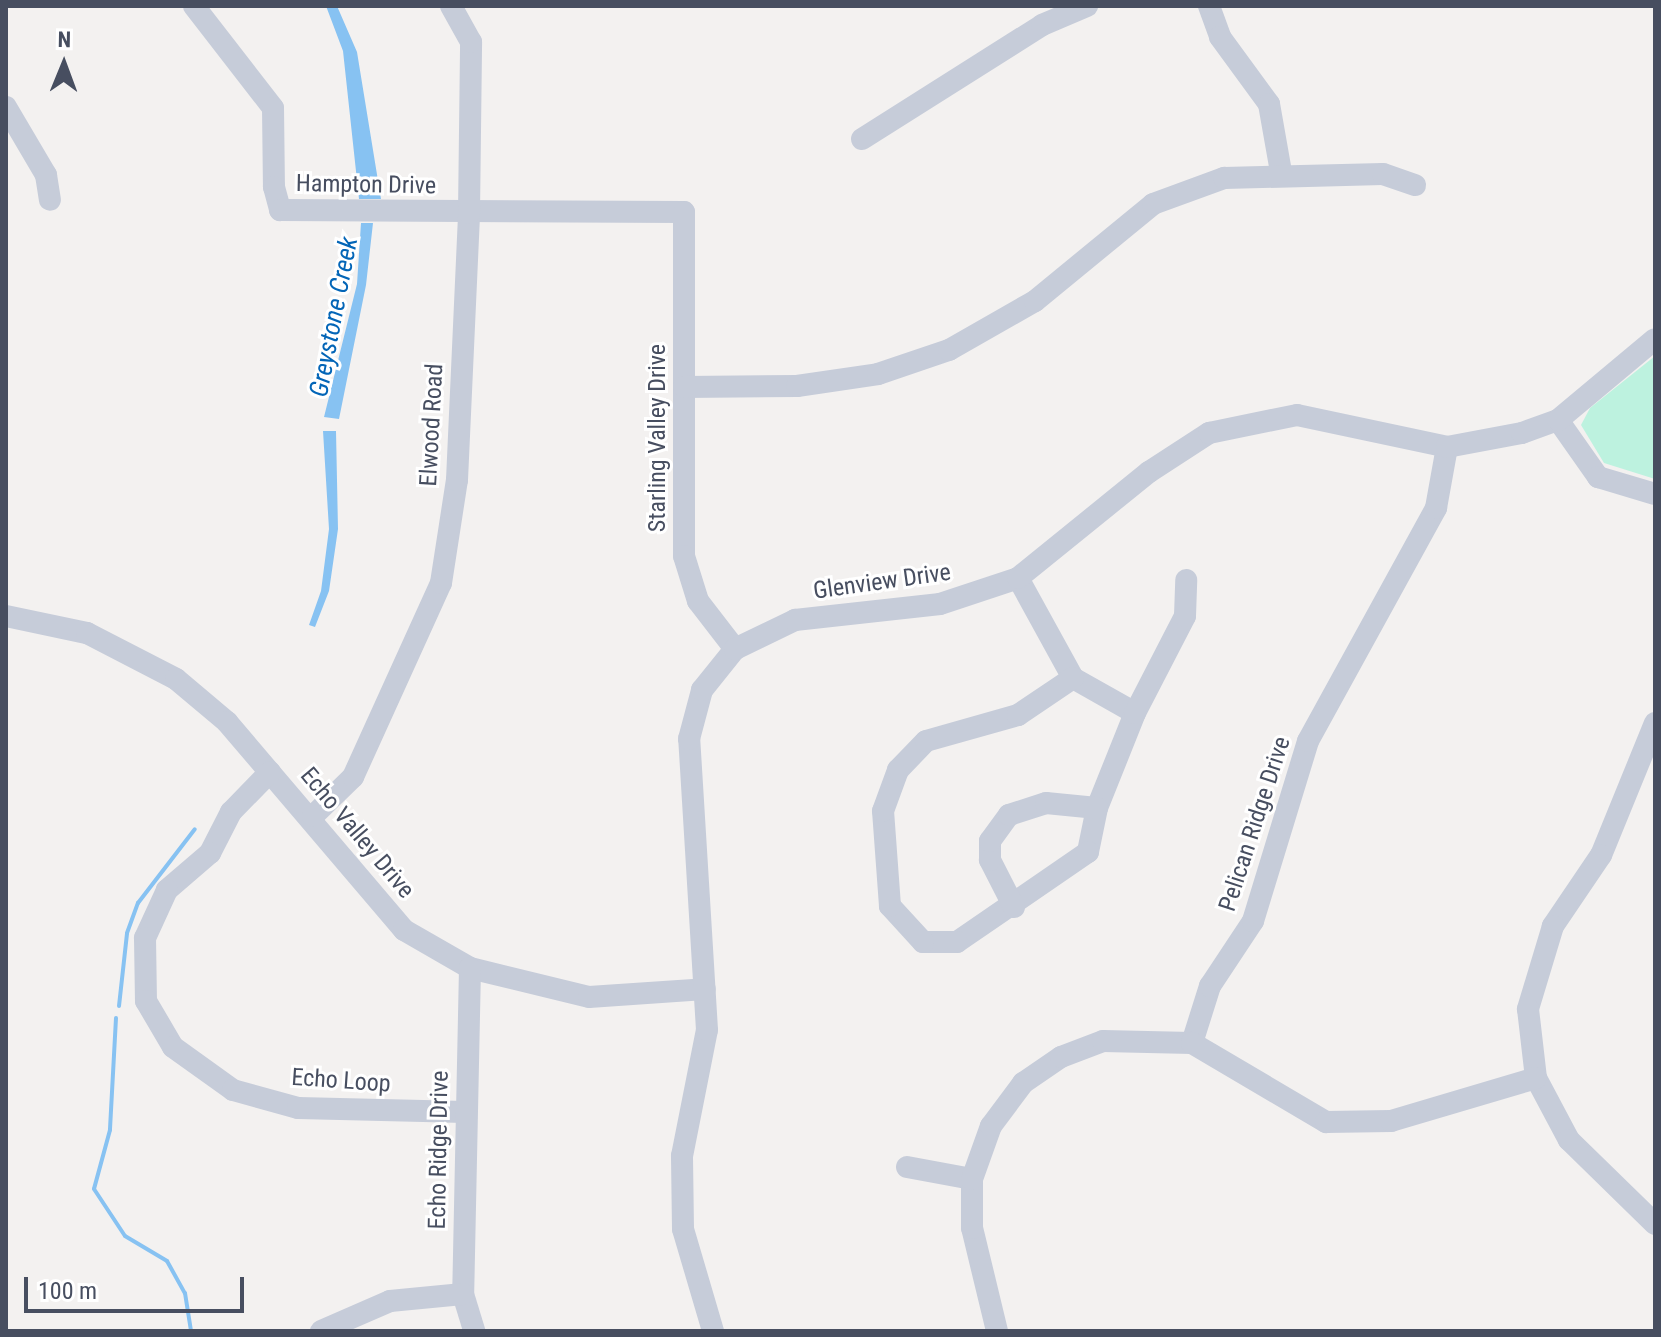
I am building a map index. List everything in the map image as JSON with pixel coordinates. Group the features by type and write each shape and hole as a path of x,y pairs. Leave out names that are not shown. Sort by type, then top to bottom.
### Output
{"street":[{"name":"Hampton Drive","path":"194,6 273,108 280,210 684,212"},
{"name":"Elwood Road","path":"313,816 353,777 441,583 457,480 469,213 471,42 451,6"},
{"path":"862,139 1042,25 1087,6"},
{"path":"1209,6 1220,37 1269,104 1281,172"},
{"path":"6,107 46,175 50,200"},
{"path":"684,387 797,386 878,374 949,350 1035,301 1153,204 1224,178 1281,172 1383,174 1415,185"},
{"name":"Starling Valley Drive","path":"684,212 684,556 698,601 735,649"},
{"name":"Glenview Drive","path":"713,1331 683,1229 682,1156 707,1030 689,739 702,690 735,649 795,620 940,604 1018,578 1081,534 1149,472 1209,433 1297,415 1447,447 1558,420 1655,339"},
{"path":"1558,420 1598,477 1655,494"},
{"name":"Pelican Ridge Drive","path":"1192,1043 1210,986 1253,921 1308,741 1436,508 1447,447"},
{"path":"1018,578 1073,678 1135,713"},
{"path":"1073,678 1018,715 926,741 898,770 883,811 890,906 923,942 957,942 1014,907 1088,852 1097,808 1135,713 1185,616 1186,580"},
{"name":"Echo Valley Drive","path":"6,616 87,633 163,670 227,722 313,816 404,930 470,968 589,997 705,989"},
{"path":"1655,723 1601,855 1553,926 1528,1009 1536,1078 1569,1140 1655,1224"},
{"name":"Echo Loop","path":"270,772 231,812 210,853 167,890 145,938 146,1001 173,1047 233,1090 298,1108 465,1112"},
{"path":"1014,907 990,860 990,841 1009,815 1046,803 1097,808"},
{"name":"Echo Ridge Drive","path":"470,968 463,1294 474,1331"},
{"path":"997,1331 972,1228 972,1179 991,1126 1023,1083 1061,1057 1103,1041 1192,1043 1326,1122 1391,1121 1536,1078"},
{"path":"907,1167 972,1179"},
{"path":"321,1331 390,1301 463,1294"}],"green space":[{"path":"1655,356 1655,479 1604,463 1581,425 1590,408"}],"water":[{"path":"326,6 337,6 357,52 381,199 359,199 343,51"},
{"path":"361,223 373,223 366,285 339,419 324,417 357,284"},
{"path":"323,431 336,431 338,529 329,591 315,627 309,625 321,591 329,529"}],"waterway":[{"name":"Greystone Creek","path":"119,1006 127,933 138,903 195,829"},
{"name":"Greystone Creek","path":"116,1018 110,1130 94,1189 125,1236 167,1261 185,1293 191,1331"}]}
